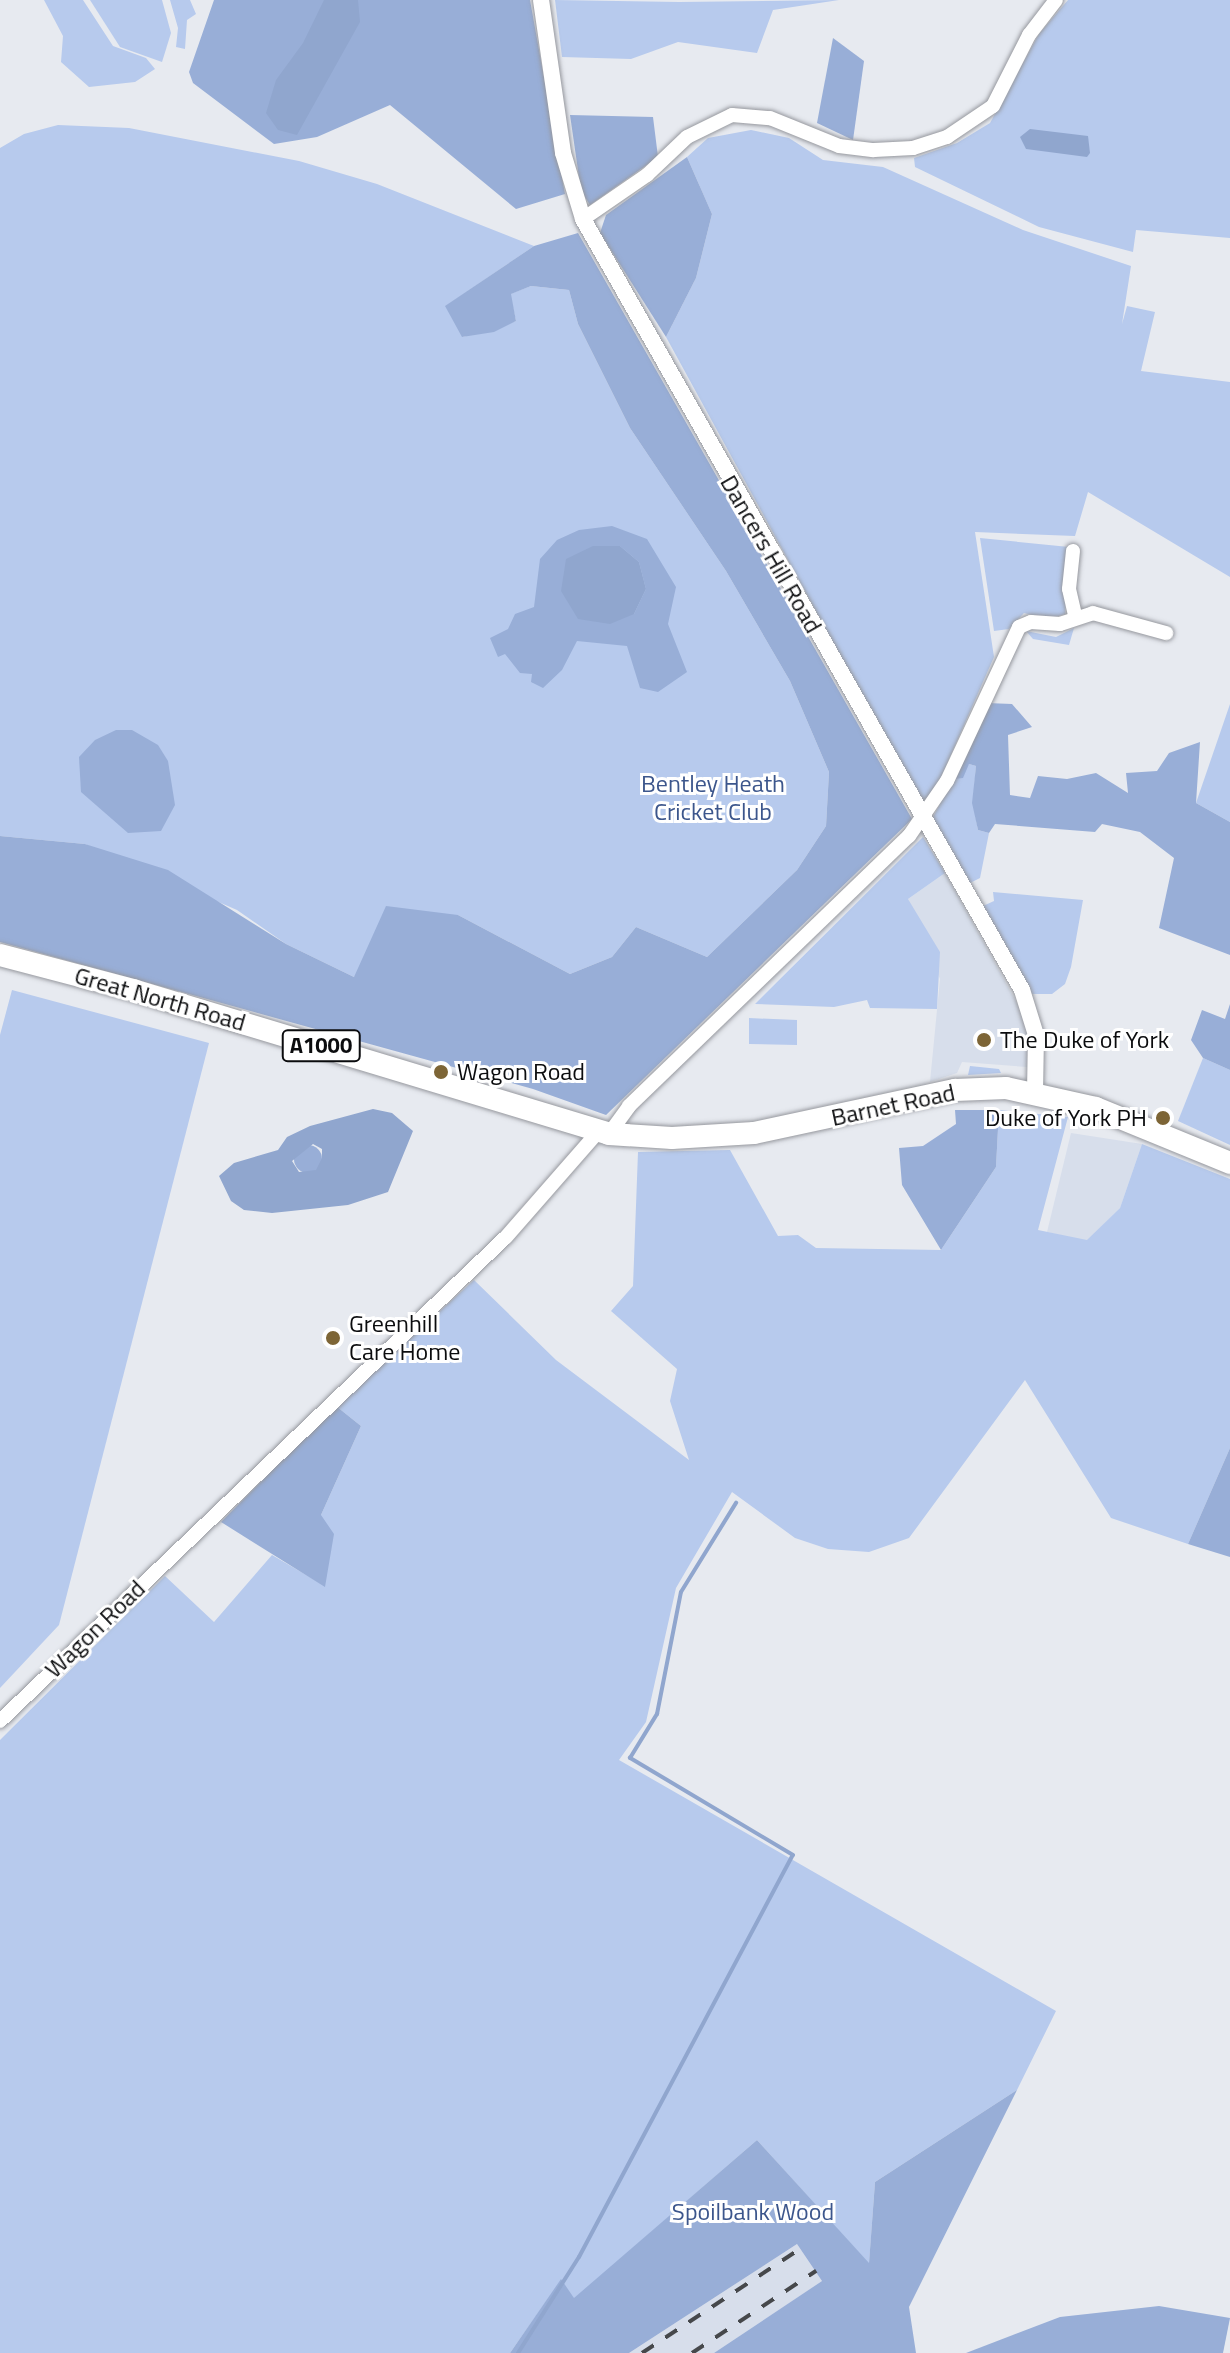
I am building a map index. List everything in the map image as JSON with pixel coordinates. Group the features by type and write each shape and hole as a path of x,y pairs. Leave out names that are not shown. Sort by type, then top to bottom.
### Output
{"main road":[{"name":"Great North Road","path":"0,955 205,1011 604,1133 641,1137"},
{"name":"Barnet Road","path":"641,1137 767,1131 955,1090 1035,1092 1096,1108 1230,1163"}],"street":[{"name":"Dancers Hill Road","path":"541,0 563,153 583,219 1029,1007 1036,1035 1035,1092"},
{"path":"583,219 647,175 687,137 732,115 770,118 839,146 874,150 913,148 947,137 993,106 1029,35 1056,0"},
{"path":"1073,551 1069,589 1075,615 1093,613 1166,633"},
{"name":"Wagon Road","path":"0,1721 506,1237 629,1106 826,920 922,819 947,781 1024,623 1060,624 1075,615"}],"shaded area":[{"path":"324,0 358,0 360,22 297,135 278,130 266,113 276,80 303,43"},
{"path":"1030,129 1088,136 1090,153 1087,157 1026,149 1020,137"},
{"path":"593,546 620,546 639,562 646,589 634,614 610,624 578,619 561,591 566,559"},
{"path":"945,873 1028,1023 1027,1067 962,1062 957,1073 930,1082 940,979 908,899"},
{"path":"373,1109 392,1113 413,1131 388,1192 348,1205 272,1213 244,1210 231,1201 219,1176 234,1163 278,1150 287,1137 310,1126","holes":["313,1144 322,1149 322,1158 316,1170 299,1172 292,1161"]},
{"path":"1071,1133 1142,1144 1120,1208 1087,1241 1047,1232"},
{"path":"797,2244 822,2281 714,2353 629,2353"}],"green space":[{"path":"44,0 83,0 113,46 146,58 155,69 135,82 89,87 61,62 63,36"},
{"path":"90,0 162,0 171,33 162,62 120,47"},
{"path":"170,0 190,0 196,14 187,20 185,49 176,47 178,28"},
{"path":"214,0 530,0 565,194 516,209 390,105 317,137 274,144 193,83 189,72"},
{"path":"555,0 839,0 773,10 757,53 678,42 631,59 562,57"},
{"path":"1068,0 1230,0 1230,238 1136,230 1133,252 1039,227 915,167 914,158 957,143 990,123 1039,34"},
{"path":"833,38 864,61 853,140 817,123"},
{"path":"570,115 653,117 658,157 590,205 581,191"},
{"name":"Bentley Heath Cricket Club","path":"58,125 129,128 299,161 377,184 534,246 446,306 463,337 516,321 510,294 531,286 569,290 578,324 630,428 726,571 790,681 829,772 826,826 797,870 707,957 636,927 612,957 570,974 458,915 354,977 286,944 237,910 85,844 0,836 0,148 24,134"},
{"path":"751,130 789,138 823,160 883,167 1023,230 1131,266 1122,324 1127,306 1155,312 1141,371 1230,382 1230,577 1088,492 1075,536 975,532 994,657 935,791 921,803 666,337 696,278 712,214 687,157 708,138"},
{"path":"687,157 712,214 696,278 666,337 600,233 606,215"},
{"path":"578,233 912,819 606,1115 533,1089 0,942 0,836 85,844 168,870 286,944 354,977 386,906 458,915 570,974 612,957 636,927 707,957 797,870 826,826 829,772 790,681 726,571 630,428 578,324 569,290 531,286 511,294 516,321 494,332 462,337 445,306 534,246"},
{"path":"612,526 647,539 676,587 668,624 687,672 658,692 640,688 627,646 577,641 562,670 543,688 531,682 532,674 520,673 505,654 498,657 490,638 508,629 515,614 534,607 540,559 557,540 579,530","holes":["593,546 620,546 639,562 646,589 634,614"]},
{"path":"980,538 1069,547 1065,614 1049,619 1024,613 1009,629 994,631"},
{"path":"1074,628 1069,645 1033,639 1026,631 1056,637"},
{"path":"987,703 1012,704 1032,727 1008,735 1010,795 1030,798 1038,776 1067,779 1096,773 1128,793 1126,773 1157,771 1169,753 1200,742 1196,803 1230,822 1230,955 1159,928 1174,858 1140,832 1102,824 1095,832 995,824 989,833 978,830 972,803 976,766 969,764 963,778 953,779"},
{"path":"1230,704 1230,822 1196,803"},
{"path":"116,730 132,730 158,745 168,761 175,805 161,831 128,833 81,792 79,757 95,740"},
{"path":"969,764 976,766 973,803 978,830 989,833 980,878 968,884 931,821 953,779"},
{"path":"923,837 945,873 908,899 940,952 937,1009 870,1008 867,1000 834,1007 755,1004"},
{"path":"993,892 1083,900 1071,967 1065,984 1052,994 1032,994 1008,955 983,906 994,901"},
{"path":"12,990 209,1043 59,1625 0,1688 0,1035"},
{"path":"1230,1004 1230,1070 1203,1058 1191,1040 1202,1010 1225,1019"},
{"path":"749,1018 797,1020 797,1045 749,1044"},
{"path":"1203,1058 1230,1070 1230,1145 1178,1121"},
{"path":"970,1066 999,1069 1001,1073 968,1075"},
{"path":"955,1110 999,1110 996,1167 941,1250 902,1185 899,1148 923,1146 956,1124"},
{"path":"999,1110 1068,1117 1038,1230 1087,1240 1120,1208 1142,1144 1230,1179 1230,1448 1188,1544 1111,1518 1025,1380 909,1538 869,1552 828,1549 795,1538 732,1492 676,1588 646,1722 619,1760 1056,2011 1017,2090 875,2182 869,2264 757,2140 574,2299 561,2280 510,2353 0,2353 0,1740 165,1576 214,1622 272,1555 325,1586 321,1515 361,1426 336,1406 474,1280 556,1360 689,1460 670,1401 677,1369 611,1311 633,1286 638,1152 730,1150 778,1236 798,1235 816,1248 941,1250 996,1167"},
{"path":"308,1145 318,1149 322,1159 318,1169 308,1173 298,1169 294,1159 298,1149"},
{"path":"336,1406 361,1426 321,1515 334,1534 325,1587 221,1522"},
{"path":"1230,1448 1230,1557 1188,1544"},
{"name":"Spoilbank Wood","path":"1017,2090 909,2307 916,2353 714,2353 822,2281 797,2244 629,2353 510,2353 561,2279 574,2298 757,2140 869,2263 875,2182"},
{"path":"1159,2306 1230,2318 1223,2353 966,2353 1060,2317"}],"waterway":[{"path":"518,2353 579,2257 793,1855 630,1758 657,1714 681,1592 736,1503"}],"railway":[{"path":"642,2353 804,2246"},
{"path":"692,2353 816,2271"}],"place":[{"name":"The Duke of York","path":"984,1040"},
{"name":"Wagon Road","path":"441,1072"},
{"name":"Duke of York PH","path":"1163,1118"},
{"name":"Greenhill Care Home","path":"333,1338"}]}
